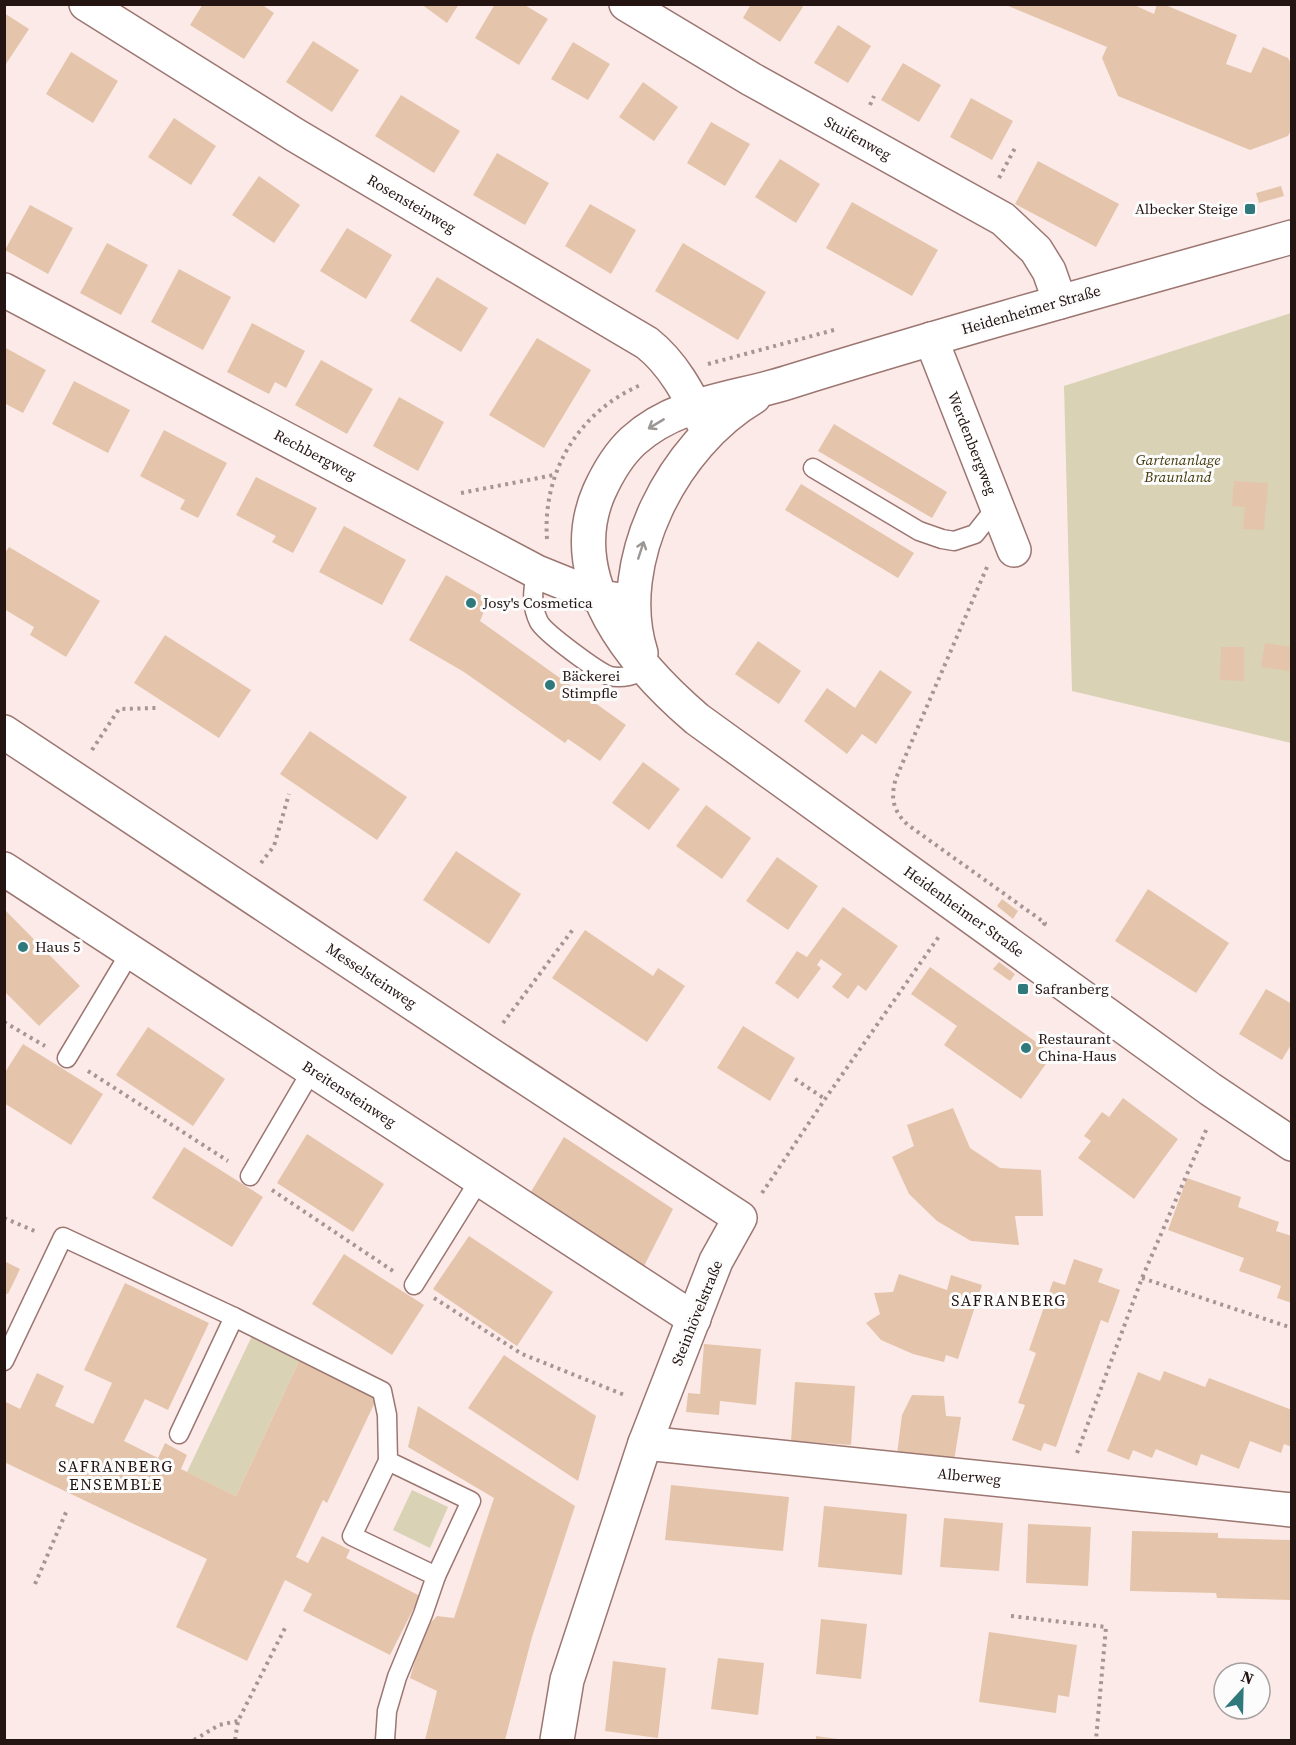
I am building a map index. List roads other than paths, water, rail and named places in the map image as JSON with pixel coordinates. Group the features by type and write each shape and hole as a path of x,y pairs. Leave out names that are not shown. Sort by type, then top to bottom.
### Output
{"street":[{"name":"Rosensteinweg","path":"86,4 295,135 630,332 656,350 676,373 701,419"},
{"name":"Stuifenweg","path":"626,4 751,79 1003,219 1036,250 1049,271 1060,302"},
{"name":"Heidenheimer Straße","path":"1292,237 932,339 771,388 736,408 701,419 673,414 643,433 619,456 605,478 595,501 589,524 588,545 590,567 599,597 614,623 646,669 697,719 1219,1096 1292,1144"},
{"name":"Rechbergweg","path":"4,290 549,577 599,597 633,599"},
{"name":"Werdenbergweg","path":"932,339 1009,537"},
{"name":"Heidenheimer Straße","path":"646,669 636,637 633,599 636,566 649,527 701,419"},
{"name":"Messelsteinweg","path":"4,732 740,1218"},
{"name":"Breitensteinweg","path":"4,869 694,1319"},
{"name":"Steinhövelstraße","path":"556,1740 567,1680 645,1443 716,1262 740,1218"},
{"name":"Alberweg","path":"645,1443 1292,1510"}],"lane":[{"path":"813,468 918,531 954,541 975,534 990,515 991,491"},
{"path":"549,577 533,590 534,607 539,621 549,633 611,676 632,675 646,669"},
{"path":"67,1058 131,951"},
{"path":"250,1176 312,1070"},
{"path":"414,1285 480,1179"},
{"path":"4,1361 63,1237 234,1317 382,1390 387,1415 388,1461 352,1536 436,1576"},
{"path":"179,1434 234,1317"},
{"path":"385,1740 387,1711 397,1677 436,1576 471,1501 388,1461"}],"place":[{"name":"Albecker Steige","path":"1250,209"},
{"name":"Josy's Cosmetica","path":"471,603"},
{"name":"Bäckerei Stimpfle","path":"550,685"},
{"name":"Haus 5","path":"23,947"},
{"name":"Safranberg","path":"1023,989"},
{"name":"Restaurant China-Haus","path":"1026,1048"}],"district":[{"name":"SAFRANBERG","path":"1009,1300"},
{"name":"SAFRANBERG ENSEMBLE","path":"116,1475"}],"park label":[{"name":"Gartenanlage Braunland","path":"1178,468"}]}
